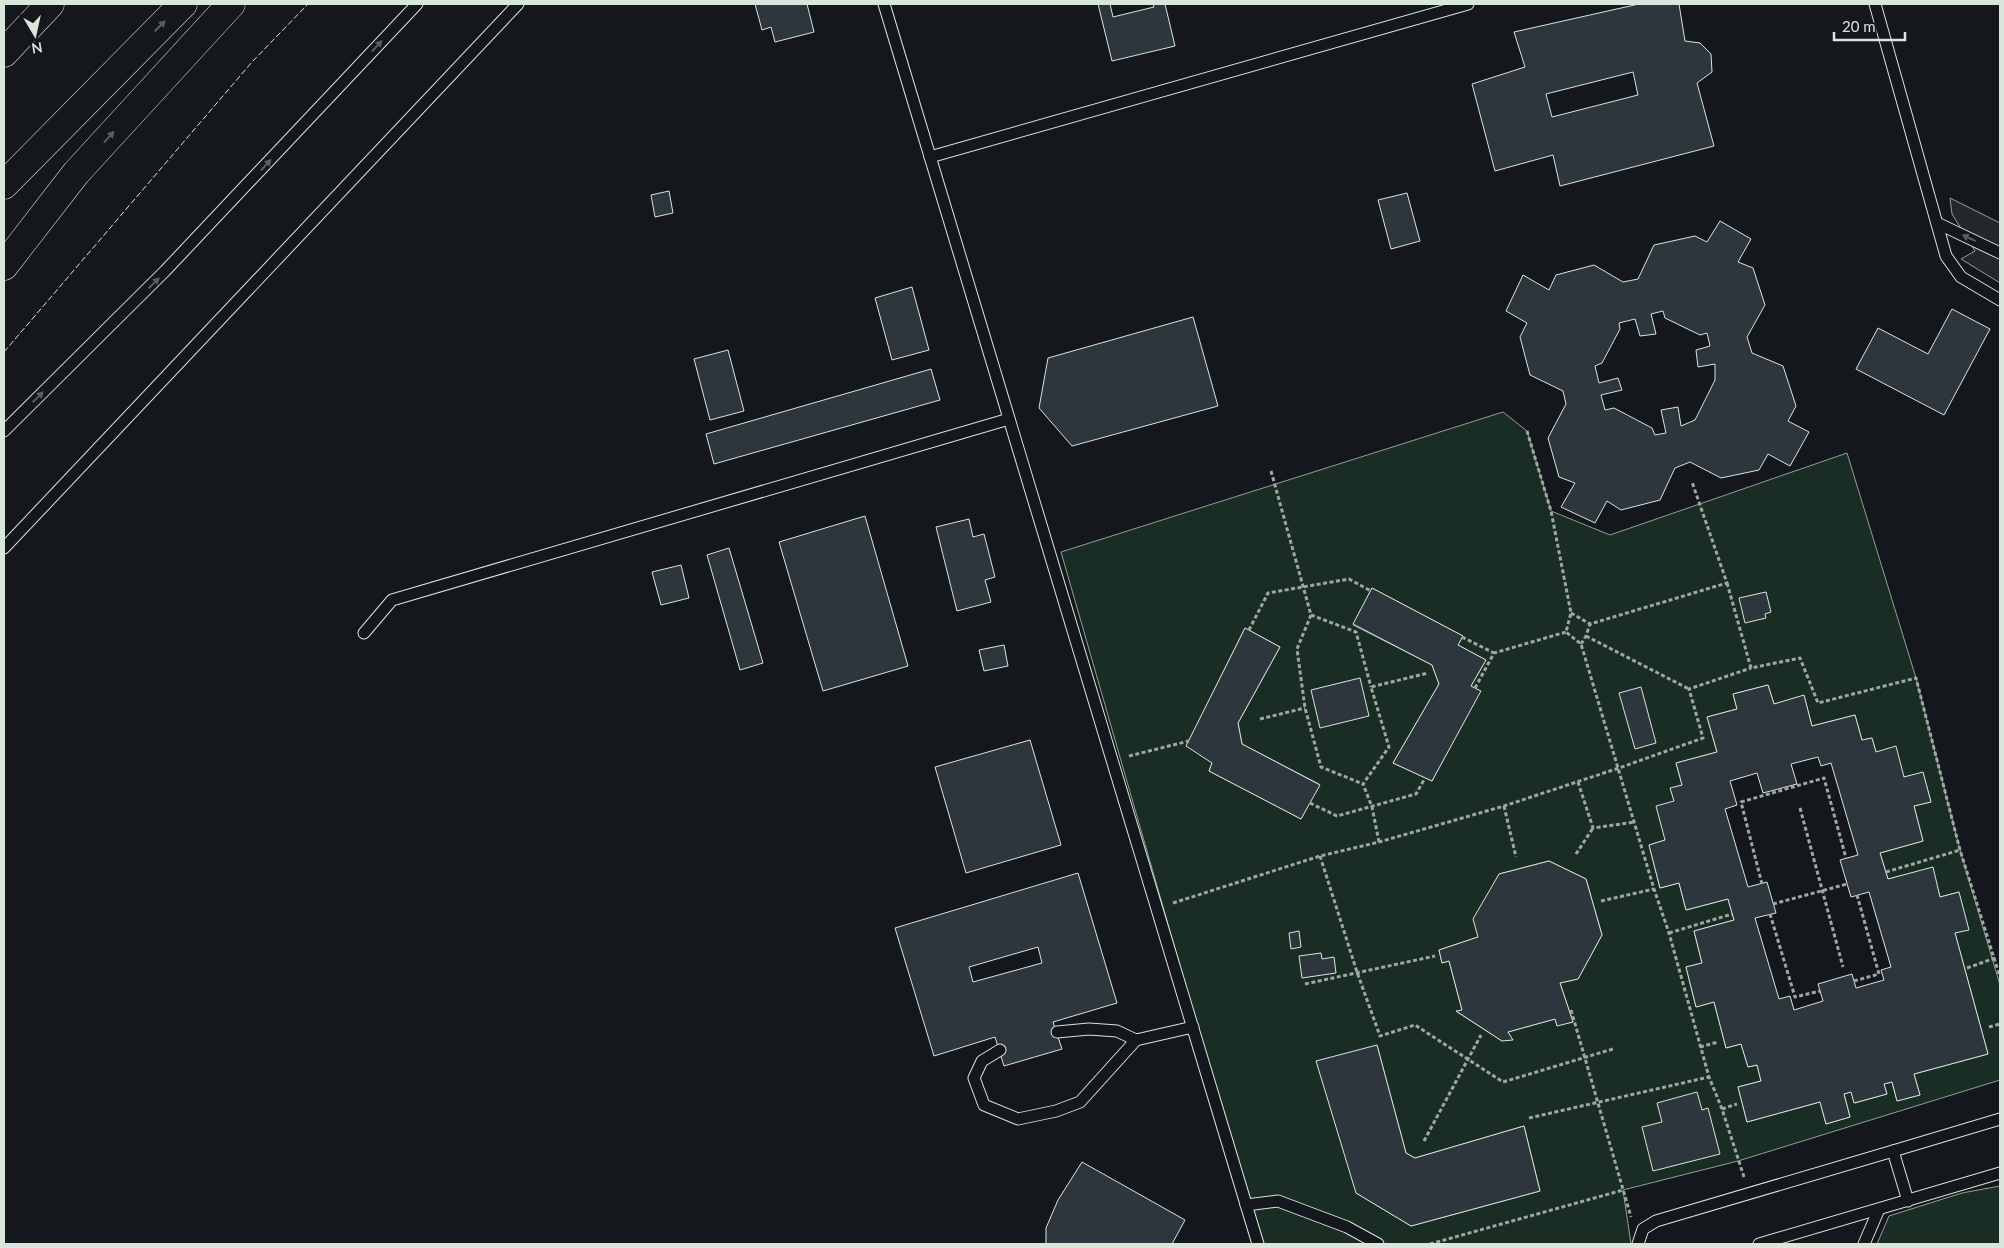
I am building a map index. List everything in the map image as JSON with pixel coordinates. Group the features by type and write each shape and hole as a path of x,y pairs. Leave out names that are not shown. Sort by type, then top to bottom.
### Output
{"highway":[{"path":"4,53 50,4"},
{"path":"4,200 25,175 99,67 158,4"},
{"path":"4,185 183,4"},
{"path":"4,266 76,173 231,4"},
{"path":"4,238 76,173"}],"lane":[{"path":"4,431 165,271 417,4"},
{"path":"4,548 518,4"},
{"path":"884,4 1258,1244"},
{"path":"930,157 1468,4"},
{"path":"1874,4 1946,256 1961,277 2000,300"},
{"path":"1936,223 2000,254"},
{"path":"364,633 392,600 1009,419"},
{"path":"1000,1050 982,1061 974,1078 984,1105 1018,1119 1056,1111 1080,1102 1136,1040 1192,1027"},
{"path":"1057,1032 1089,1029 1117,1031 1136,1040"},
{"path":"1638,1244 1643,1229 1656,1221 2000,1119"},
{"path":"1893,1151 1908,1201"},
{"path":"1759,1244 2000,1173"},
{"path":"1246,1205 1278,1201 1347,1227 1378,1244"},
{"path":"1864,1244 1880,1209"}],"path":[{"path":"1527,431 1551,511 1571,613 1566,632"},
{"path":"1271,471 1311,615 1297,648 1305,708 1321,767 1363,784 1372,807 1379,842"},
{"path":"1692,482 1727,583 1751,668"},
{"path":"1249,630 1268,593 1349,579 1371,590"},
{"path":"1571,613 1590,624 1727,583"},
{"path":"1311,615 1356,632 1389,747 1363,784"},
{"path":"1581,644 1590,624"},
{"path":"1566,632 1581,644 1669,933 1709,1077 1722,1109 1750,1194"},
{"path":"1462,637 1494,653 1566,632"},
{"path":"1156,908 1320,856 1379,842 1504,806 1703,738 1688,690 1586,636"},
{"path":"1475,688 1494,653"},
{"path":"1688,690 1751,668 1800,658 1818,703 1916,678 1960,850 2000,978"},
{"path":"1372,687 1428,673"},
{"path":"1260,719 1305,708"},
{"path":"1112,760 1189,741"},
{"path":"1310,802 1337,816 1416,794 1425,778"},
{"path":"1762,884 1740,802 1824,778 1846,858"},
{"path":"1578,782 1593,828"},
{"path":"1504,806 1516,857"},
{"path":"1800,808 1843,967"},
{"path":"1576,854 1593,828 1635,822"},
{"path":"1886,872 1960,850"},
{"path":"1320,856 1357,972 1380,1036 1415,1025 1503,1082 1612,1049"},
{"path":"1773,904 1847,884"},
{"path":"1601,901 1654,888"},
{"path":"1854,981 1879,974 1857,895"},
{"path":"1669,933 1732,914"},
{"path":"1770,914 1795,997 1820,991"},
{"path":"1305,984 1435,956"},
{"path":"1966,968 1995,958"},
{"path":"1571,1010 1633,1226"},
{"path":"1989,1027 2000,1024"},
{"path":"1424,1141 1481,1035"},
{"path":"1700,1047 1718,1042"},
{"path":"1529,1118 1709,1077"},
{"path":"1722,1109 1737,1104"},
{"path":"1430,1244 1623,1190"}],"green space":[{"path":"1503,412 1527,431 1551,511 1610,535 1847,453 1916,678 1960,850 2000,985 2000,1080 1738,1161 1623,1190 1631,1244 1260,1244 1061,552","holes":["1372,588 1463,636 1458,645 1486,660 1471,686 1480,691 1432,781 1393,763 1439,684 1432,665 1353,625","1245,628 1280,647 1238,723 1242,744 1319,784 1301,819 1209,771 1212,763 1189,741","1768,685 1774,704 1804,696 1812,726 1855,715 1862,740 1872,738 1876,752 1904,777 1923,773 1931,802 1914,806 1923,841 1880,853 1888,879 1932,868 1940,897 1959,892 1955,933 1988,1054 1914,1074 1920,1095 1897,1101 1892,1082 1884,1084 1887,1094 1855,1103 1851,1092 1844,1094 1850,1117 1826,1124 1820,1102 1747,1122 1738,1087 1761,1081 1757,1065 1748,1067 1741,1044 1726,1048 1714,1002 1696,1007 1686,967 1702,963 1694,931 1734,920 1728,899 1686,910 1679,883 1660,888 1649,845 1665,840 1674,801 1671,789 1682,785 1676,763 1717,752 1707,717 1737,709 1733,694","1549,861 1586,879 1602,935 1578,979 1560,983 1573,1022 1557,1025 1555,1019 1508,1032 1502,1041 1457,1012 1462,1010 1449,961 1442,963 1439,950 1478,937 1499,874","1377,1045 1406,1153 1415,1158 1524,1126 1540,1191 1411,1226 1356,1193"]},
{"path":"2000,1186 2000,1244 1877,1244 1889,1216 1962,1193"}],"shaded area":[{"path":"1950,198 2000,223 2000,283 1961,259 1975,251 1952,214"}],"building":[{"path":"755,4 807,4 814,32 775,42 771,27 762,30"},
{"path":"1098,4 1110,4 1113,17 1154,7 1153,4 1165,4 1175,46 1112,61"},
{"path":"1639,4 1679,4 1685,41 1700,43 1711,54 1712,72 1697,83 1714,146 1560,186 1553,155 1495,171 1472,84 1525,67 1514,32","holes":["1633,72 1638,95 1552,117 1546,94"]},
{"path":"669,191 673,213 655,217 651,195"},
{"path":"1407,193 1420,241 1391,249 1378,200"},
{"path":"1720,221 1751,239 1738,262 1753,268 1765,305 1747,337 1752,353 1783,366 1796,406 1788,421 1809,432 1790,466 1768,454 1759,470 1721,478 1690,462 1675,468 1660,500 1621,510 1607,501 1595,523 1561,507 1575,483 1559,477 1548,438 1566,404 1563,391 1530,375 1520,337 1527,323 1506,311 1523,275 1549,290 1556,275 1594,265 1623,282 1638,279 1654,245 1695,236 1707,242","holes":["1663,311 1665,318 1700,335 1707,333 1710,346 1696,350 1698,367 1715,364 1715,380 1695,420 1681,426 1678,407 1661,410 1666,433 1655,435 1652,428 1614,408 1605,410 1601,395 1622,390 1618,378 1599,383 1595,366 1602,363 1620,329 1619,323 1635,319 1640,336 1656,334 1651,314"]},
{"path":"912,287 929,350 892,360 875,298"},
{"path":"1952,309 1990,329 1944,415 1856,369 1878,328 1928,354"},
{"path":"1193,317 1218,406 1072,446 1039,408 1048,358"},
{"path":"728,350 744,411 710,420 694,359"},
{"path":"931,369 940,400 714,464 706,434"},
{"path":"865,516 908,666 823,691 779,542"},
{"path":"969,519 973,537 984,534 995,577 985,580 991,602 957,611 936,527"},
{"path":"729,548 763,663 740,670 707,555"},
{"path":"681,565 689,598 661,605 652,572"},
{"path":"1372,588 1463,636 1458,645 1486,660 1471,686 1481,691 1432,781 1393,763 1439,684 1432,665 1353,624"},
{"path":"1766,592 1771,612 1765,614 1766,618 1745,623 1739,598"},
{"path":"1245,628 1280,647 1238,723 1242,744 1320,785 1301,819 1209,771 1212,763 1186,746"},
{"path":"1004,645 1008,666 984,671 979,650"},
{"path":"1360,678 1369,716 1320,728 1311,690"},
{"path":"1768,685 1774,704 1804,695 1812,726 1855,715 1862,740 1872,738 1876,752 1896,746 1904,777 1923,772 1931,802 1914,806 1923,841 1880,853 1888,879 1933,867 1940,897 1959,892 1969,930 1955,933 1988,1054 1914,1074 1920,1095 1897,1101 1892,1082 1884,1084 1887,1094 1854,1103 1851,1092 1844,1094 1850,1117 1826,1124 1820,1102 1747,1122 1738,1087 1761,1081 1757,1065 1748,1067 1741,1044 1726,1048 1714,1002 1696,1007 1686,967 1702,963 1694,931 1734,920 1728,899 1686,910 1679,883 1660,888 1649,845 1665,840 1656,806 1674,801 1670,788 1682,785 1676,763 1717,752 1707,717 1737,709 1733,694","holes":["1818,757 1821,766 1831,763 1858,855 1840,860 1851,897 1869,892 1891,967 1881,970 1884,980 1856,988 1852,974 1818,984 1823,1001 1794,1010 1790,996 1779,999 1755,918 1776,913 1767,882 1748,887 1725,809 1737,805 1730,781 1757,773 1763,793 1797,784 1791,764"]},
{"path":"1641,687 1656,743 1635,749 1619,693"},
{"path":"1030,740 1061,845 966,873 935,767"},
{"path":"1549,861 1586,879 1602,935 1578,979 1560,983 1573,1022 1557,1026 1555,1019 1508,1032 1513,1040 1502,1041 1456,1011 1462,1010 1449,961 1442,963 1439,950 1478,937 1473,919 1499,874"},
{"path":"1078,873 1117,1003 1053,1022 1062,1049 1004,1066 995,1037 934,1056 895,928","holes":["1038,947 1042,963 973,982 969,967"]},
{"path":"1299,931 1301,947 1291,949 1289,933"},
{"path":"1321,953 1322,959 1334,957 1336,973 1302,978 1299,956"},
{"path":"1377,1045 1406,1153 1415,1158 1524,1126 1540,1191 1411,1226 1356,1193 1316,1061"},
{"path":"1697,1092 1702,1110 1708,1108 1720,1154 1653,1171 1642,1127 1662,1122 1657,1103"},
{"path":"1082,1162 1185,1220 1172,1244 1046,1244 1046,1228 1058,1200"}],"fence":[{"path":"4,352 252,62 308,4"}]}
